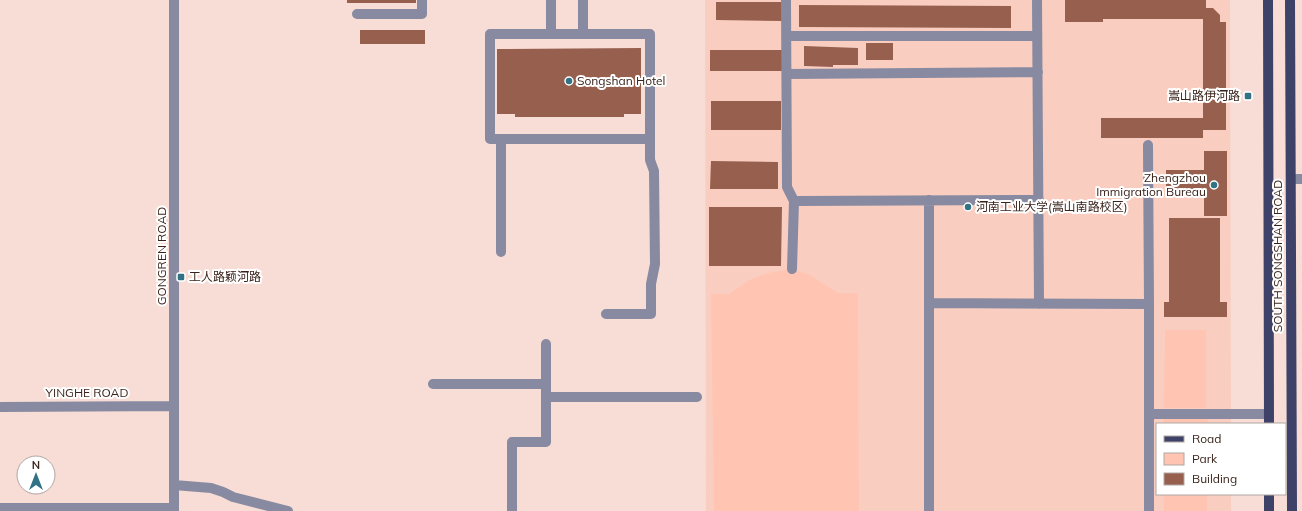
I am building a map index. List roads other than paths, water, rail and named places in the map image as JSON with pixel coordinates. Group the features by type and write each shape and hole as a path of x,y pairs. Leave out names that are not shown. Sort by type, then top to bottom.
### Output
{"main road":[{"name":"SOUTH SONGSHAN ROAD","path":"1268,0 1268,419"},
{"name":"SOUTH SONGSHAN ROAD","path":"1290,0 1292,511"},
{"path":"1269,495 1269,511"}],"street":[{"name":"GONGREN ROAD","path":"174,0 174,509"},
{"path":"357,14 422,14 422,0"},
{"path":"551,0 551,34"},
{"path":"583,0 583,34"},
{"path":"786,0 787,187 794,201 792,269"},
{"path":"1037,0 1039,304"},
{"path":"606,314 651,314 651,284 655,264 654,171 650,160 650,139 650,34 490,34 490,139 650,139"},
{"path":"787,36 1038,36"},
{"path":"787,74 1038,72"},
{"path":"501,139 501,252"},
{"path":"1148,145 1149,511"},
{"path":"1291,179 1302,179"},
{"path":"929,200 929,511"},
{"path":"794,201 1039,200"},
{"path":"929,303 1149,304"},
{"path":"512,511 512,442 546,442 546,344"},
{"path":"433,384 546,384"},
{"path":"546,397 697,397"},
{"name":"YINGHE ROAD","path":"0,406 174,406"},
{"path":"1149,414 1268,419"},
{"path":"174,485 211,488 224,492 233,497 288,511"},
{"path":"0,508 174,509"}],"place":[{"name":"Songshan Hotel","path":"569,81"},
{"name":"嵩山路伊河路","path":"1248,96"},
{"name":"Zhengzhou Immigration Bureau","path":"1214,185"},
{"name":"河南工业大学(嵩山南路校区)","path":"968,207"},
{"name":"工人路颖河路","path":"181,277"}]}
